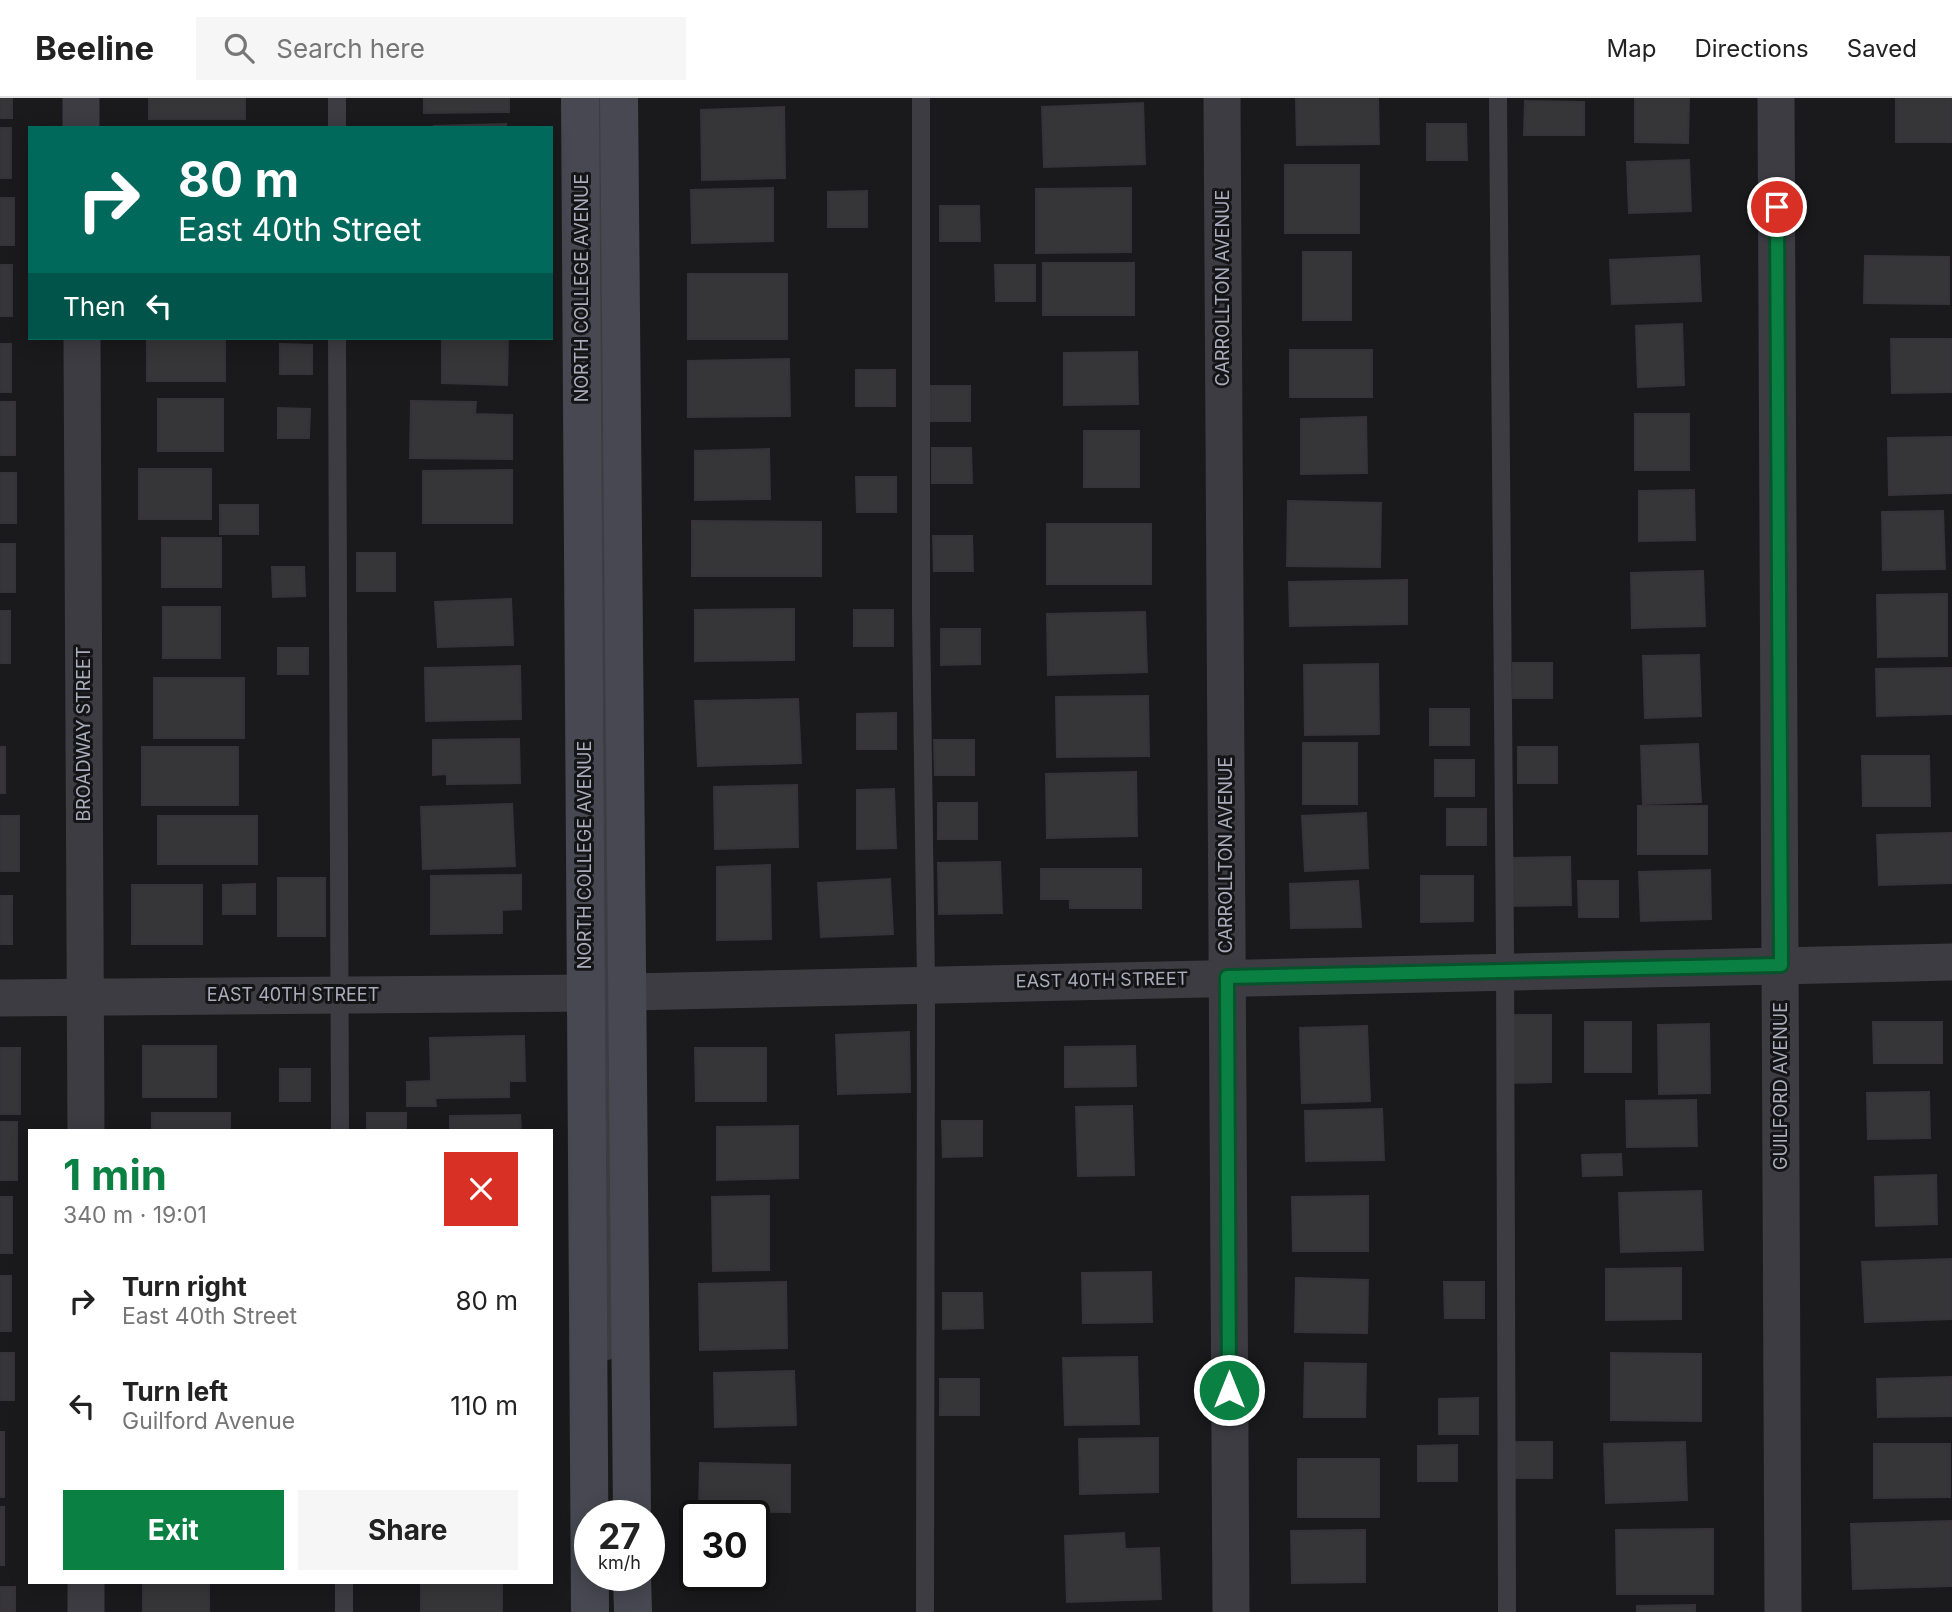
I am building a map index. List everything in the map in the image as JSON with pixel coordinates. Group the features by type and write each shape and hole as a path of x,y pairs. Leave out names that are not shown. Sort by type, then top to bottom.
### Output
{"main road":[{"name":"NORTH COLLEGE AVENUE","path":"580,98 590,1612"},
{"path":"619,98 632,1500"},
{"path":"632,1591 633,1612"}],"street":[{"path":"81,98 81,126"},
{"name":"CARROLLTON AVENUE","path":"1222,98 1231,1612"},
{"name":"GUILFORD AVENUE","path":"1776,98 1783,1612"},
{"name":"BROADWAY STREET","path":"82,340 86,1129"},
{"name":"EAST 40TH STREET","path":"629,992 1952,961"},
{"name":"EAST 40TH STREET","path":"0,998 586,993"},
{"path":"86,1584 86,1612"}],"lane":[{"path":"337,98 337,126"},
{"name":"NORTH COLLEGE AVENUE","path":"600,98 608,992 607,1362"},
{"path":"921,98 921,615 926,984 925,1612"},
{"path":"1498,98 1507,1612"},
{"path":"337,340 340,1129"},
{"path":"344,1584 344,1612"},
{"path":"607,1591 607,1612"}],"building":[{"path":"0,98 12,98 12,118 0,118"},
{"path":"149,98 245,98 245,119 149,119"},
{"path":"424,98 509,98 509,112 424,113"},
{"path":"1296,98 1378,98 1379,144 1297,145"},
{"path":"1635,98 1689,98 1688,143 1635,142"},
{"path":"1896,98 1952,98 1952,142 1896,142"},
{"path":"1525,101 1584,102 1584,135 1524,135"},
{"path":"1143,103 1145,164 1044,167 1042,107"},
{"path":"784,107 785,178 702,180 701,110"},
{"path":"506,124 506,126 434,126"},
{"path":"1427,124 1466,124 1467,160 1427,160"},
{"path":"0,128 11,128 11,178 0,178"},
{"path":"1689,160 1691,211 1629,213 1627,162"},
{"path":"1285,165 1359,165 1359,233 1285,233"},
{"path":"773,188 773,241 692,243 691,190"},
{"path":"1131,188 1131,252 1036,253 1036,189"},
{"path":"867,191 867,227 828,227 828,192"},
{"path":"0,198 14,198 14,245 0,245"},
{"path":"940,206 979,206 980,241 940,241"},
{"path":"1303,252 1351,252 1351,320 1303,320"},
{"path":"1699,256 1701,301 1612,304 1610,260"},
{"path":"1865,256 1949,257 1949,304 1864,303"},
{"path":"1043,263 1134,263 1134,315 1043,315"},
{"path":"0,265 12,265 12,316 0,316"},
{"path":"995,265 1035,265 1035,301 996,301"},
{"path":"688,274 787,274 787,339 688,339"},
{"path":"1682,324 1684,385 1638,387 1636,326"},
{"path":"1891,339 1952,339 1952,392 1892,393"},
{"path":"147,340 225,340 225,381 147,381"},
{"path":"442,340 508,340 507,385 442,383"},
{"path":"0,344 11,344 11,392 0,392"},
{"path":"280,344 312,345 312,374 280,374"},
{"path":"1290,350 1372,350 1372,397 1290,397"},
{"path":"1137,352 1138,404 1064,405 1064,353"},
{"path":"789,359 790,416 688,417 688,361"},
{"path":"856,370 895,370 895,406 856,406"},
{"path":"931,386 970,386 970,421 931,421"},
{"path":"158,399 223,399 223,451 158,451"},
{"path":"411,401 476,402 475,414 512,415 512,459 410,458"},
{"path":"0,402 15,402 15,455 0,455"},
{"path":"278,408 310,409 309,438 278,438"},
{"path":"1635,414 1689,414 1689,470 1635,470"},
{"path":"1366,417 1367,473 1301,474 1301,419"},
{"path":"1084,431 1139,431 1139,487 1084,487"},
{"path":"1952,437 1952,493 1889,495 1888,438"},
{"path":"932,448 971,448 972,483 932,483"},
{"path":"769,449 770,499 695,500 695,451"},
{"path":"139,469 211,469 211,519 139,519"},
{"path":"512,470 512,523 423,523 423,471"},
{"path":"0,473 16,473 16,523 0,523"},
{"path":"856,477 896,477 896,512 857,512"},
{"path":"1694,490 1695,540 1639,541 1639,491"},
{"path":"1288,501 1381,503 1380,567 1287,566"},
{"path":"220,505 258,505 258,534 220,534"},
{"path":"1943,511 1945,569 1883,570 1882,512"},
{"path":"692,521 821,522 821,576 692,576"},
{"path":"1047,524 1151,524 1151,584 1047,584"},
{"path":"933,536 972,536 973,571 934,571"},
{"path":"162,538 221,538 221,587 162,587"},
{"path":"0,544 15,544 15,592 0,592"},
{"path":"357,553 395,553 395,591 357,591"},
{"path":"272,567 304,567 305,596 273,597"},
{"path":"1703,571 1705,626 1632,628 1631,573"},
{"path":"1407,580 1407,624 1290,626 1289,582"},
{"path":"1947,594 1947,656 1878,657 1877,595"},
{"path":"511,599 513,645 438,647 435,602"},
{"path":"163,607 220,607 220,658 163,658"},
{"path":"794,609 794,660 695,661 695,610"},
{"path":"854,610 893,610 893,646 854,646"},
{"path":"0,611 10,611 10,663 0,663"},
{"path":"1145,612 1147,672 1048,675 1047,614"},
{"path":"941,629 980,629 980,664 941,665"},
{"path":"278,648 308,648 308,674 278,674"},
{"path":"1699,655 1701,716 1645,718 1643,656"},
{"path":"1513,663 1552,663 1552,698 1513,698"},
{"path":"1378,664 1379,734 1305,735 1304,665"},
{"path":"520,666 521,719 426,721 425,668"},
{"path":"1952,668 1952,714 1877,716 1876,669"},
{"path":"154,678 244,678 244,738 154,738"},
{"path":"1148,696 1149,756 1057,757 1056,697"},
{"path":"798,699 801,763 698,766 695,701"},
{"path":"1430,709 1469,709 1469,745 1430,745"},
{"path":"896,713 896,749 857,749 857,714"},
{"path":"519,739 520,783 447,784 447,774 433,775 433,740"},
{"path":"934,740 974,740 974,775 935,775"},
{"path":"1303,743 1357,743 1357,804 1303,804"},
{"path":"1698,744 1701,802 1643,804 1641,746"},
{"path":"0,747 5,747 5,793 0,793"},
{"path":"142,747 238,747 238,805 142,805"},
{"path":"1518,747 1557,747 1557,783 1518,783"},
{"path":"1862,756 1929,756 1930,806 1863,806"},
{"path":"1435,760 1474,760 1474,796 1435,796"},
{"path":"1136,772 1137,836 1047,838 1046,774"},
{"path":"797,785 798,847 715,849 714,787"},
{"path":"894,789 896,848 857,849 857,790"},
{"path":"938,803 977,803 977,839 938,839"},
{"path":"512,804 515,866 423,869 421,807"},
{"path":"1638,806 1707,806 1707,854 1638,854"},
{"path":"1447,809 1486,809 1486,845 1447,845"},
{"path":"1366,813 1368,868 1305,871 1302,816"},
{"path":"0,816 19,816 19,871 0,871"},
{"path":"158,816 257,816 257,864 158,864"},
{"path":"1952,833 1952,883 1879,885 1877,835"},
{"path":"1570,857 1571,905 1510,906 1509,858"},
{"path":"1000,862 1002,913 939,914 938,863"},
{"path":"770,865 771,939 717,940 717,867"},
{"path":"1041,869 1141,869 1141,908 1070,908 1070,899 1041,899"},
{"path":"1710,870 1711,919 1641,921 1639,872"},
{"path":"521,875 521,909 502,910 502,933 431,934 431,876"},
{"path":"1421,876 1473,876 1473,921 1421,922"},
{"path":"278,878 325,878 325,936 278,936"},
{"path":"890,879 893,934 821,937 818,883"},
{"path":"1358,881 1361,927 1291,928 1290,884"},
{"path":"1578,881 1618,881 1618,917 1579,917"},
{"path":"255,884 255,914 223,914 223,885"},
{"path":"132,885 202,885 202,944 132,944"},
{"path":"0,896 12,896 12,944 0,944"},
{"path":"1508,1015 1551,1015 1551,1082 1508,1083"},
{"path":"1585,1022 1631,1022 1631,1072 1585,1072"},
{"path":"1873,1022 1942,1022 1942,1063 1874,1063"},
{"path":"1709,1024 1710,1093 1659,1094 1658,1025"},
{"path":"1367,1026 1370,1101 1302,1103 1300,1028"},
{"path":"909,1032 910,1092 838,1094 836,1035"},
{"path":"524,1036 525,1081 509,1081 509,1097 435,1098 436,1106 407,1106 407,1082 431,1081 430,1038"},
{"path":"143,1046 216,1046 216,1097 143,1097"},
{"path":"1135,1046 1136,1086 1065,1087 1065,1047"},
{"path":"0,1048 20,1048 20,1114 0,1114"},
{"path":"695,1048 766,1048 766,1101 696,1101"},
{"path":"280,1069 310,1069 310,1101 280,1101"},
{"path":"1929,1092 1930,1138 1868,1139 1867,1093"},
{"path":"1696,1100 1697,1146 1627,1147 1626,1101"},
{"path":"1132,1106 1134,1175 1078,1176 1076,1107"},
{"path":"1382,1109 1384,1160 1306,1161 1305,1111"},
{"path":"152,1113 230,1113 230,1129 152,1129"},
{"path":"367,1113 406,1113 406,1129 367,1129"},
{"path":"520,1115 521,1129 450,1129 450,1116"},
{"path":"942,1121 982,1121 982,1156 943,1157"},
{"path":"0,1122 17,1122 17,1180 0,1180"},
{"path":"798,1126 798,1178 717,1180 717,1127"},
{"path":"1621,1154 1622,1175 1583,1176 1582,1155"},
{"path":"1936,1175 1937,1224 1876,1226 1875,1177"},
{"path":"1701,1191 1703,1250 1621,1252 1619,1193"},
{"path":"769,1196 769,1270 713,1271 712,1197"},
{"path":"1368,1196 1368,1251 1293,1251 1292,1197"},
{"path":"0,1197 12,1197 12,1253 0,1253"},
{"path":"1952,1259 1952,1319 1865,1322 1862,1262"},
{"path":"1681,1268 1681,1319 1606,1320 1606,1269"},
{"path":"1151,1272 1152,1322 1083,1323 1082,1273"},
{"path":"0,1276 11,1276 11,1331 0,1331"},
{"path":"1296,1278 1368,1280 1367,1333 1295,1332"},
{"path":"786,1282 787,1348 700,1350 699,1284"},
{"path":"1444,1282 1484,1282 1484,1318 1445,1318"},
{"path":"943,1293 982,1293 983,1328 943,1329"},
{"path":"0,1353 14,1353 14,1400 0,1400"},
{"path":"1611,1353 1701,1354 1701,1421 1611,1420"},
{"path":"1137,1357 1139,1424 1065,1425 1063,1358"},
{"path":"1305,1363 1366,1364 1365,1417 1304,1417"},
{"path":"794,1371 796,1425 715,1427 714,1373"},
{"path":"1952,1377 1952,1416 1878,1417 1877,1379"},
{"path":"940,1379 979,1379 979,1415 940,1415"},
{"path":"1478,1398 1478,1434 1439,1434 1439,1399"},
{"path":"0,1432 4,1432 4,1497 0,1497"},
{"path":"1158,1438 1158,1492 1080,1494 1079,1439"},
{"path":"1513,1442 1552,1442 1552,1478 1513,1478"},
{"path":"1685,1442 1687,1500 1606,1503 1604,1444"},
{"path":"1874,1444 1950,1444 1950,1497 1874,1498"},
{"path":"1457,1445 1457,1481 1418,1481 1418,1446"},
{"path":"1298,1459 1379,1459 1379,1517 1298,1517"},
{"path":"700,1463 790,1465 790,1512 770,1512 770,1500 699,1500"},
{"path":"0,1507 4,1507 4,1565 0,1565"},
{"path":"1952,1521 1952,1586 1853,1589 1851,1524"},
{"path":"1713,1529 1713,1594 1617,1594 1616,1530"},
{"path":"1365,1530 1365,1582 1292,1583 1291,1531"},
{"path":"1124,1533 1125,1549 1159,1548 1161,1599 1067,1602 1065,1536"},
{"path":"143,1584 209,1584 209,1612 143,1612"},
{"path":"421,1584 502,1584 502,1612 421,1612"},
{"path":"0,1587 15,1587 15,1612 0,1612"},
{"path":"1695,1605 1695,1612 1637,1612 1637,1606"}],"route":[{"path":"1229,1390 1227,977 1781,965 1777,207"}]}
